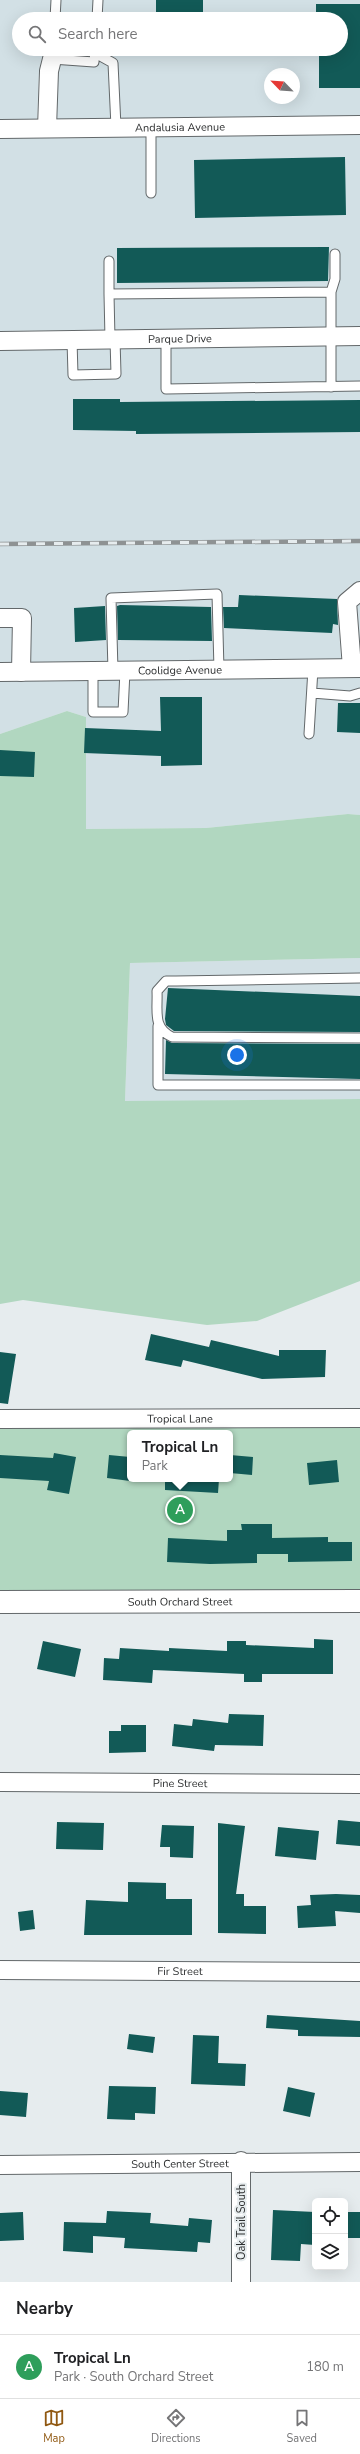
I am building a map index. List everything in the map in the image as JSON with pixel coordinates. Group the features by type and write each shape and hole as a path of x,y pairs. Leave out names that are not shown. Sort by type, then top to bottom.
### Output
{"street":[{"path":"47,128 49,71 52,56"},
{"name":"Andalusia Avenue","path":"0,129 360,125"},
{"name":"Parque Drive","path":"0,341 360,336"},
{"path":"356,668 346,602 360,591"},
{"path":"0,618 22,618 21,672"},
{"name":"Coolidge Avenue","path":"0,672 356,668"},
{"name":"Tropical Lane","path":"0,1419 360,1418"},
{"name":"South Orchard Street","path":"0,1602 360,1601"},
{"name":"Pine Street","path":"0,1782 360,1784"},
{"name":"Fir Street","path":"0,1970 360,1972"},
{"name":"South Center Street","path":"0,2165 241,2161 360,2162"},
{"name":"Oak Trail South","path":"241,2161 241,2282"}],"lane":[{"path":"55,12 56,0"},
{"path":"97,12 98,0"},
{"path":"62,56 94,62 95,56"},
{"path":"102,56 113,63 116,128"},
{"path":"151,127 151,192"},
{"path":"331,387 331,292 335,279 335,254"},
{"path":"72,340 73,375 116,374 109,294 109,261"},
{"path":"109,294 331,292"},
{"path":"166,338 166,390 360,386"},
{"path":"93,671 94,712 122,712 111,598 217,594 219,670"},
{"path":"309,734 313,669"},
{"path":"312,693 350,696 360,693"},
{"path":"360,978 166,981 158,991 158,1085 360,1085"},
{"path":"158,1024 162,1032 172,1037 360,1038"}],"shaded area":[{"path":"0,0 360,0 360,116 57,119 58,73 62,56 348,56 348,12 12,12 12,56 42,56 39,70 37,119 0,120"},
{"path":"360,134 360,327 0,331 0,138"},
{"path":"360,345 360,582 350,585 339,596 337,602 341,659 31,663 31,619 20,609 0,609 0,349"},
{"path":"360,602 360,648 356,606"},
{"path":"0,627 12,627 12,663 0,663"},
{"path":"360,677 360,815 348,814 206,828 85,829 86,717 67,711 0,734 0,681"},
{"path":"360,958 360,1099 125,1102 130,963"}],"green space":[{"path":"67,711 86,717 86,829 206,828 348,814 360,815 360,958 130,963 125,1101 360,1099 360,1281 257,1321 207,1325 23,1300 0,1304 0,734"},
{"path":"360,1427 360,1592 0,1593 0,1428"}],"building":[{"path":"156,0 203,0 203,12 156,12"},
{"path":"316,4 360,4 360,88 319,88 319,56 348,56 348,12 316,12"},
{"path":"345,157 346,215 195,218 194,160"},
{"path":"329,247 328,281 117,283 117,248"},
{"path":"73,399 120,399 120,402 360,400 360,432 136,434 136,431 73,430"},
{"path":"239,595 337,599 338,625 333,624 332,633 224,628 223,607 238,607"},
{"path":"105,606 106,640 75,642 74,608"},
{"path":"117,606 211,607 212,641 118,640"},
{"path":"160,697 202,697 202,765 161,766 161,756 84,753 85,728 161,731"},
{"path":"338,703 360,703 360,733 337,732"},
{"path":"0,750 35,752 34,777 0,776"},
{"path":"168,988 360,996 360,1032 174,1031 166,1025 165,1019"},
{"path":"166,1040 172,1043 360,1044 360,1079 165,1074"},
{"path":"151,1334 209,1347 211,1340 279,1356 279,1350 326,1350 325,1377 262,1379 183,1360 181,1367 145,1360"},
{"path":"0,1352 16,1354 8,1404 0,1403"},
{"path":"54,1453 76,1457 69,1494 47,1490 49,1481 0,1478 0,1455 53,1458"},
{"path":"109,1455 127,1457 127,1481 107,1478"},
{"path":"233,1455 253,1457 252,1475 233,1473"},
{"path":"337,1460 339,1482 309,1485 307,1463"},
{"path":"165,1482 219,1482 218,1493 165,1490"},
{"path":"241,1524 272,1524 272,1538 328,1537 328,1542 352,1542 352,1561 288,1562 288,1554 257,1554 257,1563 210,1564 167,1562 168,1538 227,1541 227,1530 242,1530"},
{"path":"314,1639 333,1640 333,1674 262,1674 262,1682 244,1682 244,1674 153,1670 152,1683 103,1680 104,1658 119,1659 120,1648 169,1651 169,1648 227,1651 227,1641 246,1641 246,1645 314,1648"},
{"path":"43,1641 81,1649 75,1677 37,1669"},
{"path":"229,1714 264,1715 263,1746 215,1745 214,1751 172,1746 174,1724 192,1726 193,1719 228,1723"},
{"path":"121,1725 146,1725 146,1752 109,1753 109,1731 121,1731"},
{"path":"338,1820 360,1822 360,1846 336,1844"},
{"path":"57,1822 104,1823 103,1850 56,1849"},
{"path":"218,1823 245,1826 236,1894 244,1894 244,1906 266,1906 266,1934 218,1933"},
{"path":"162,1825 194,1826 193,1858 170,1857 170,1847 160,1847"},
{"path":"278,1827 319,1831 316,1860 275,1856"},
{"path":"128,1882 166,1883 166,1899 192,1899 192,1935 84,1935 86,1900 128,1902"},
{"path":"310,1895 360,1895 360,1913 335,1911 336,1926 298,1928 297,1906 311,1905"},
{"path":"33,1910 35,1929 20,1931 18,1912"},
{"path":"267,2015 360,2021 360,2037 298,2036 298,2030 266,2028"},
{"path":"129,2034 155,2037 153,2053 127,2049"},
{"path":"193,2035 219,2036 218,2063 246,2064 245,2086 191,2084"},
{"path":"109,2086 156,2087 155,2114 135,2113 135,2120 107,2119"},
{"path":"288,2087 315,2093 310,2117 283,2111"},
{"path":"0,2091 28,2093 26,2117 0,2115"},
{"path":"273,2210 312,2212 312,2245 301,2244 300,2261 271,2260"},
{"path":"107,2211 151,2213 150,2223 188,2226 189,2218 212,2220 210,2243 198,2242 197,2252 124,2248 125,2238 93,2236 93,2253 63,2251 64,2222 106,2223"},
{"path":"23,2212 24,2240 0,2241 0,2213"},
{"path":"348,2212 360,2212 360,2238 348,2238"}],"railway":[{"path":"0,544 360,541"}],"place":[{"name":"Tropical Ln","path":"180,1510"}]}
